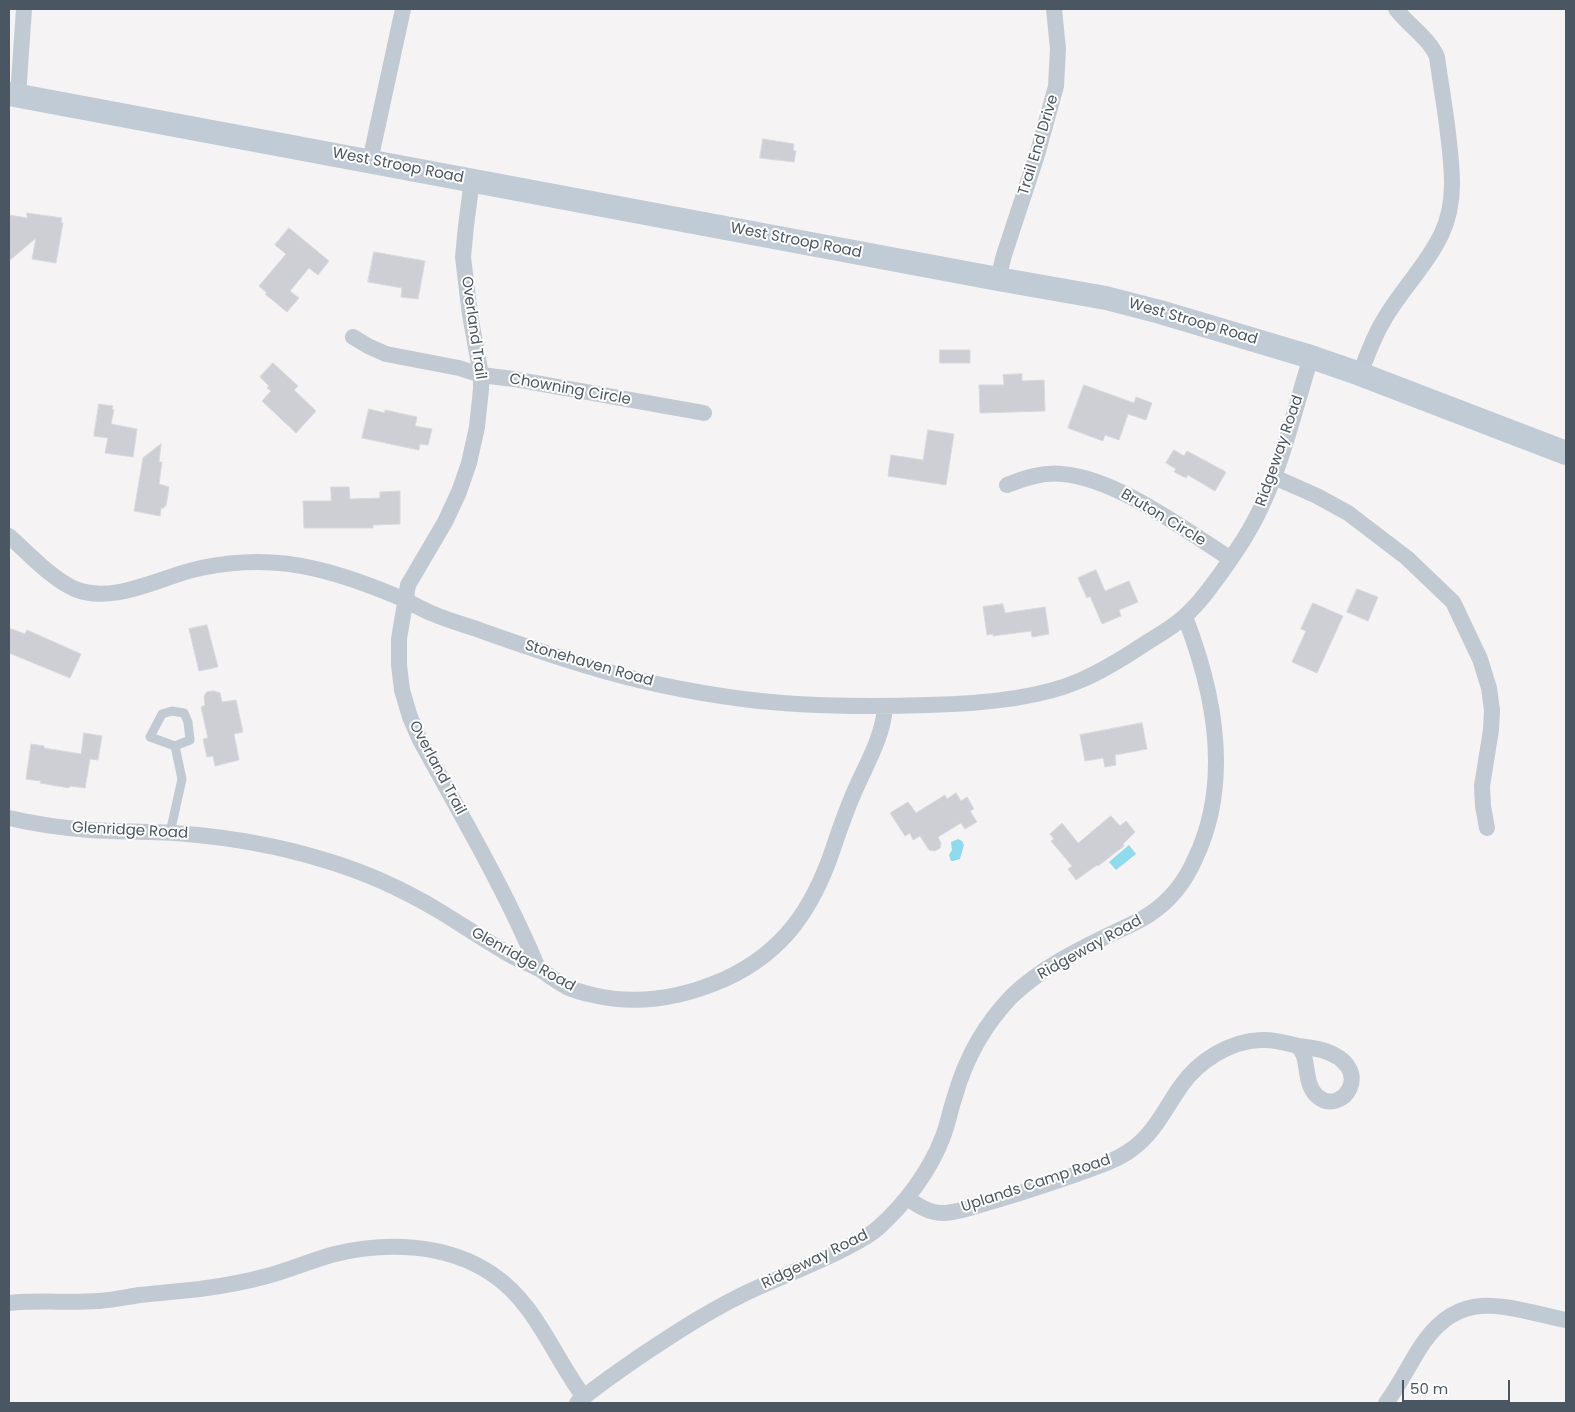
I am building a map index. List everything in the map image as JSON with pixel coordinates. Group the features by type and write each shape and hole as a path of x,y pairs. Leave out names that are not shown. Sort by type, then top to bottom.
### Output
{"main road":[{"name":"West Stroop Road","path":"14,95 1106,298 1312,357 1566,453"}],"street":[{"path":"14,95 24,9"},
{"path":"370,161 403,9"},
{"name":"Trail End Drive","path":"998,279 1044,132 1056,86 1058,49 1054,9"},
{"path":"1360,374 1385,318 1432,252 1443,232 1452,192 1452,167 1438,57 1434,48 1396,9"},
{"name":"Overland Trail","path":"472,180 463,257 480,375 481,389 478,418 469,463 459,492 445,522 408,585 399,639 399,665 402,690 410,717 420,740 504,892 538,968"},
{"name":"Chowning Circle","path":"353,336 368,346 386,354 460,368 480,375 514,379 704,414"},
{"name":"Ridgeway Road","path":"580,1400 680,1330 719,1306 820,1260 876,1230 907,1198 935,1154 944,1136 962,1072 975,1043 989,1022 1013,996 1034,978 1080,949 1147,916 1163,906 1188,876 1210,818 1214,798 1216,761 1214,727 1206,680 1198,651 1185,617 1197,604 1230,559 1262,506 1274,477 1312,357"},
{"name":"Bruton Circle","path":"1007,484 1042,474 1082,477 1112,488 1136,500 1230,559"},
{"path":"1274,477 1317,496 1348,513 1407,558 1453,602 1480,658 1489,688 1492,710 1491,730 1482,786 1487,828"},
{"name":"Stonehaven Road","path":"9,536 63,582 73,588 89,593 108,594 126,591 168,576 228,563 294,564 358,581 431,613 583,665 630,678 693,691 743,699 800,704 885,707 969,704 1007,700 1052,690 1079,682 1108,668 1185,617"},
{"name":"Glenridge Road","path":"9,818 37,824 91,830 170,833 226,838 272,846 322,859 361,872 438,910 508,954 538,968 568,988 608,999 655,1000 682,995 708,987 735,974 758,960 779,942 798,921 823,877 854,791 880,734 884,721 885,707"},
{"name":"Uplands Camp Road","path":"907,1198 918,1206 934,1212 942,1213 962,1210 1109,1162 1132,1150 1144,1140 1183,1083 1212,1056 1229,1048 1261,1040 1279,1041 1298,1046"},
{"path":"9,1303 24,1301 100,1301 200,1289 268,1276 336,1254 365,1248 391,1246 420,1248 448,1254 470,1262 492,1274 510,1288 546,1334 571,1379 580,1400"},
{"path":"1386,1403 1430,1334 1445,1318 1457,1311 1471,1306 1512,1308 1566,1320"}],"lane":[{"path":"172,711 184,713 188,722 190,740 175,746 150,737 162,714 172,711"},
{"path":"170,833 182,779 175,746"}],"water":[{"path":"958,839 964,845 960,859 951,861 949,855 952,850 951,842"},
{"path":"1129,845 1136,854 1116,870 1109,862"}],"building":[{"path":"763,139 794,144 793,150 796,151 794,162 760,158"},
{"path":"27,213 62,218 61,223 63,223 56,263 32,259 36,238 9,261 9,215 27,218"},
{"path":"289,228 329,261 318,275 309,268 290,291 299,298 287,312 265,294 267,293 259,286 286,254 275,245"},
{"path":"374,252 425,261 418,299 401,297 402,288 368,282"},
{"path":"940,350 970,350 970,363 940,363"},
{"path":"273,363 298,386 294,390 316,411 296,433 262,401 271,391 267,388 269,386 260,377"},
{"path":"1022,374 1022,381 1044,380 1045,411 980,413 979,385 1004,385 1003,375"},
{"path":"1084,385 1134,403 1136,397 1152,403 1146,420 1128,414 1119,440 1105,435 1103,441 1068,428"},
{"path":"99,404 113,406 111,424 137,429 133,457 105,453 108,438 94,436"},
{"path":"369,409 385,413 385,410 417,417 415,426 432,429 428,445 420,444 419,450 362,438"},
{"path":"928,430 954,434 946,485 888,476 891,455 923,460"},
{"path":"161,444 159,462 162,462 159,484 169,487 166,506 161,508 160,516 134,511 143,458"},
{"path":"1174,450 1184,456 1187,451 1226,472 1215,491 1188,475 1186,478 1174,472 1176,469 1166,463"},
{"path":"331,487 349,487 350,499 380,498 380,492 400,491 400,524 373,525 373,528 304,528 303,501 331,501"},
{"path":"1096,570 1105,591 1129,581 1138,602 1119,610 1121,616 1102,624 1090,596 1087,598 1078,578"},
{"path":"1357,589 1378,597 1368,621 1347,612"},
{"path":"1313,603 1343,616 1317,673 1292,662 1306,631 1301,629"},
{"path":"1003,604 1005,613 1045,607 1049,634 1032,637 1031,631 993,636 993,634 987,635 983,607"},
{"path":"207,625 218,667 199,671 189,629"},
{"path":"9,628 25,634 27,630 81,654 70,678 9,653"},
{"path":"214,691 220,693 222,702 236,700 243,732 234,734 239,760 215,766 213,756 207,757 203,739 208,738 201,707 205,705 204,696 207,692"},
{"path":"1142,723 1147,749 1115,755 1116,765 1105,767 1103,758 1085,761 1080,735"},
{"path":"84,733 102,736 98,760 90,759 85,788 70,786 69,788 26,779 31,744 81,754"},
{"path":"956,793 961,801 967,797 974,809 970,811 977,822 965,829 961,823 938,837 941,843 940,848 935,851 929,850 920,836 913,840 910,833 905,836 890,813 908,802 916,813 945,795 947,799"},
{"path":"1111,816 1120,826 1126,821 1135,832 1123,844 1124,846 1076,880 1068,869 1072,866 1051,841 1054,839 1050,834 1062,823 1078,843"}]}
